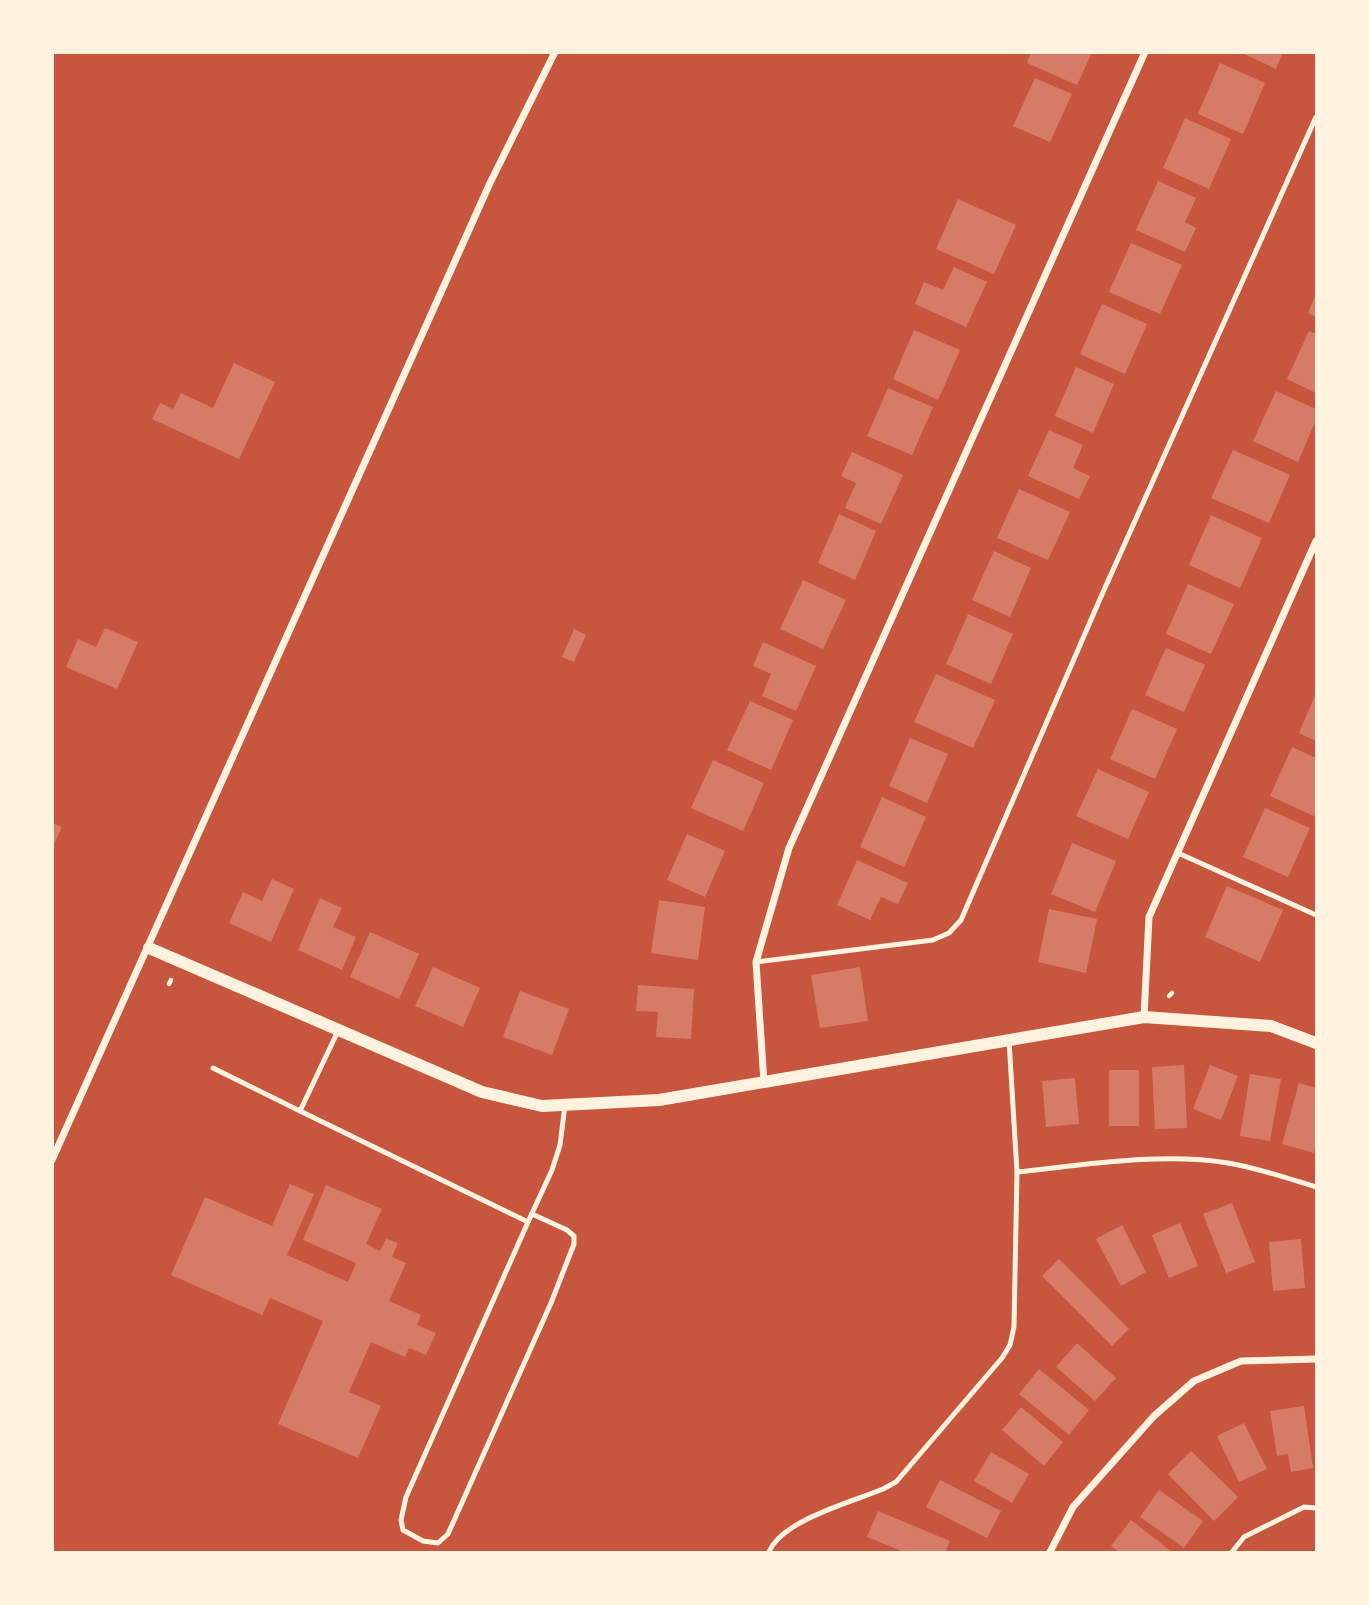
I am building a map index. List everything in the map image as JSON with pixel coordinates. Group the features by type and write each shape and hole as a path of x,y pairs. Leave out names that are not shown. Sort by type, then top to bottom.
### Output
{"street":[{"path":"52,1160 490,183 555,52"},
{"path":"764,1083 756,962 789,848 1145,52"},
{"path":"1144,1017 1149,917 1317,541"},
{"path":"149,948 482,1093 542,1106 659,1100 1144,1017 1271,1026 1317,1043"},
{"path":"1050,1552 1073,1507 1154,1416 1194,1381 1241,1361 1317,1359"}],"lane":[{"path":"756,962 933,940 949,933 961,920 1095,611 1317,117"},
{"path":"1178,853 1317,915"},
{"path":"300,1111 338,1031"},
{"path":"769,1552 778,1540 799,1523 896,1482 1010,1346 1014,1327 1017,1172 1009,1040"},
{"path":"212,1068 528,1222"},
{"path":"532,1214 567,1230 574,1236 575,1244 449,1534 438,1543 423,1541 403,1530 401,1520 406,1497 528,1222 552,1170 560,1145 565,1105"},
{"path":"1017,1172 1152,1159 1224,1162 1317,1187"},
{"path":"1231,1552 1244,1537 1304,1507 1317,1508"}],"building":[{"path":"1031,52 1092,52 1077,85 1027,63"},
{"path":"1240,52 1283,52 1276,69"},
{"path":"1220,63 1265,83 1243,134 1198,114"},
{"path":"1035,78 1072,94 1050,142 1013,126"},
{"path":"1185,118 1231,139 1209,189 1163,168"},
{"path":"1158,181 1196,198 1185,222 1196,228 1185,252 1136,230"},
{"path":"958,199 1016,225 994,274 936,249"},
{"path":"1131,243 1182,265 1160,314 1109,292"},
{"path":"954,267 987,282 966,327 915,304 924,282 943,290"},
{"path":"1316,294 1316,317 1308,313"},
{"path":"1102,304 1147,324 1125,374 1080,354"},
{"path":"914,330 960,350 938,400 893,379"},
{"path":"1309,331 1316,334 1316,393 1287,379"},
{"path":"234,363 275,382 239,459 152,419 160,403 173,409 181,393 213,408"},
{"path":"1076,367 1114,384 1093,433 1055,416"},
{"path":"888,388 933,407 912,455 867,436"},
{"path":"1276,391 1316,409 1316,420 1298,462 1253,441"},
{"path":"1049,430 1083,445 1073,468 1090,476 1079,499 1028,476"},
{"path":"1233,450 1290,475 1269,523 1211,498"},
{"path":"852,452 903,475 881,524 845,508 856,483 841,476"},
{"path":"1019,489 1070,512 1048,560 997,538"},
{"path":"839,514 876,531 855,580 818,563"},
{"path":"1211,515 1262,538 1240,588 1189,565"},
{"path":"994,551 1031,568 1010,617 972,600"},
{"path":"803,580 846,600 823,649 780,629"},
{"path":"1188,584 1234,604 1211,654 1166,634"},
{"path":"968,614 1013,634 991,684 946,664"},
{"path":"105,628 138,642 117,689 66,667 78,639 96,647"},
{"path":"574,629 586,635 574,662 562,657"},
{"path":"763,642 816,666 796,711 762,696 771,674 753,666"},
{"path":"1166,648 1205,665 1184,712 1145,695"},
{"path":"936,674 995,700 973,748 914,722"},
{"path":"1316,693 1316,741 1299,733"},
{"path":"750,701 793,720 771,770 727,750"},
{"path":"1132,709 1177,729 1155,779 1110,759"},
{"path":"910,738 948,754 927,803 889,786"},
{"path":"1292,747 1316,758 1316,817 1270,796"},
{"path":"713,760 764,783 743,831 691,808"},
{"path":"1098,769 1149,792 1128,839 1076,816"},
{"path":"882,797 926,817 904,867 860,847"},
{"path":"1265,808 1310,828 1288,877 1243,857"},
{"path":"52,823 62,827 52,848"},
{"path":"687,834 725,851 705,897 667,880"},
{"path":"1072,843 1116,861 1095,912 1051,894"},
{"path":"857,860 908,883 898,904 881,897 870,920 837,905"},
{"path":"272,879 294,889 271,942 229,923 243,892 262,901"},
{"path":"1227,886 1283,910 1260,962 1205,937"},
{"path":"320,898 342,908 333,927 356,937 342,970 298,950"},
{"path":"659,900 705,907 698,960 651,953"},
{"path":"1049,909 1097,919 1086,973 1038,962"},
{"path":"370,932 419,954 399,999 350,977"},
{"path":"433,967 480,988 463,1027 415,1006"},
{"path":"860,967 868,1021 820,1028 811,975"},
{"path":"638,985 694,989 691,1039 656,1037 658,1012 636,1011"},
{"path":"520,991 569,1009 552,1055 503,1037"},
{"path":"1184,1065 1187,1128 1155,1129 1152,1067"},
{"path":"1210,1065 1238,1076 1221,1120 1193,1109"},
{"path":"1109,1070 1139,1070 1139,1126 1109,1126"},
{"path":"1250,1074 1281,1079 1270,1141 1240,1136"},
{"path":"1075,1078 1079,1124 1046,1127 1042,1081"},
{"path":"1299,1083 1316,1088 1314,1153 1282,1144"},
{"path":"290,1184 314,1194 287,1255 348,1282 356,1263 303,1240 326,1185 382,1209 366,1244 380,1251 386,1239 398,1243 392,1257 406,1263 389,1301 421,1315 417,1325 436,1333 426,1355 409,1348 405,1357 371,1342 349,1392 381,1406 358,1458 278,1424 323,1321 270,1298 262,1315 171,1275 205,1197 272,1226"},
{"path":"1232,1203 1255,1262 1226,1273 1203,1214"},
{"path":"1180,1223 1198,1266 1169,1278 1152,1235"},
{"path":"1122,1225 1146,1272 1121,1286 1096,1239"},
{"path":"1301,1239 1305,1288 1273,1291 1269,1242"},
{"path":"1059,1259 1129,1329 1112,1346 1042,1276"},
{"path":"1077,1343 1116,1378 1095,1401 1056,1367"},
{"path":"1039,1369 1089,1410 1069,1435 1019,1394"},
{"path":"1304,1406 1313,1468 1291,1472 1288,1454 1277,1456 1270,1411"},
{"path":"1021,1407 1063,1442 1044,1466 1002,1430"},
{"path":"1244,1423 1267,1469 1239,1482 1217,1436"},
{"path":"1191,1451 1238,1497 1214,1521 1168,1474"},
{"path":"991,1452 1029,1474 1012,1503 974,1481"},
{"path":"940,1480 1001,1511 987,1538 926,1507"},
{"path":"1159,1490 1203,1521 1184,1548 1140,1517"},
{"path":"878,1511 950,1541 945,1552 904,1552 867,1537"},
{"path":"1131,1520 1172,1552 1119,1552 1111,1546"}]}
